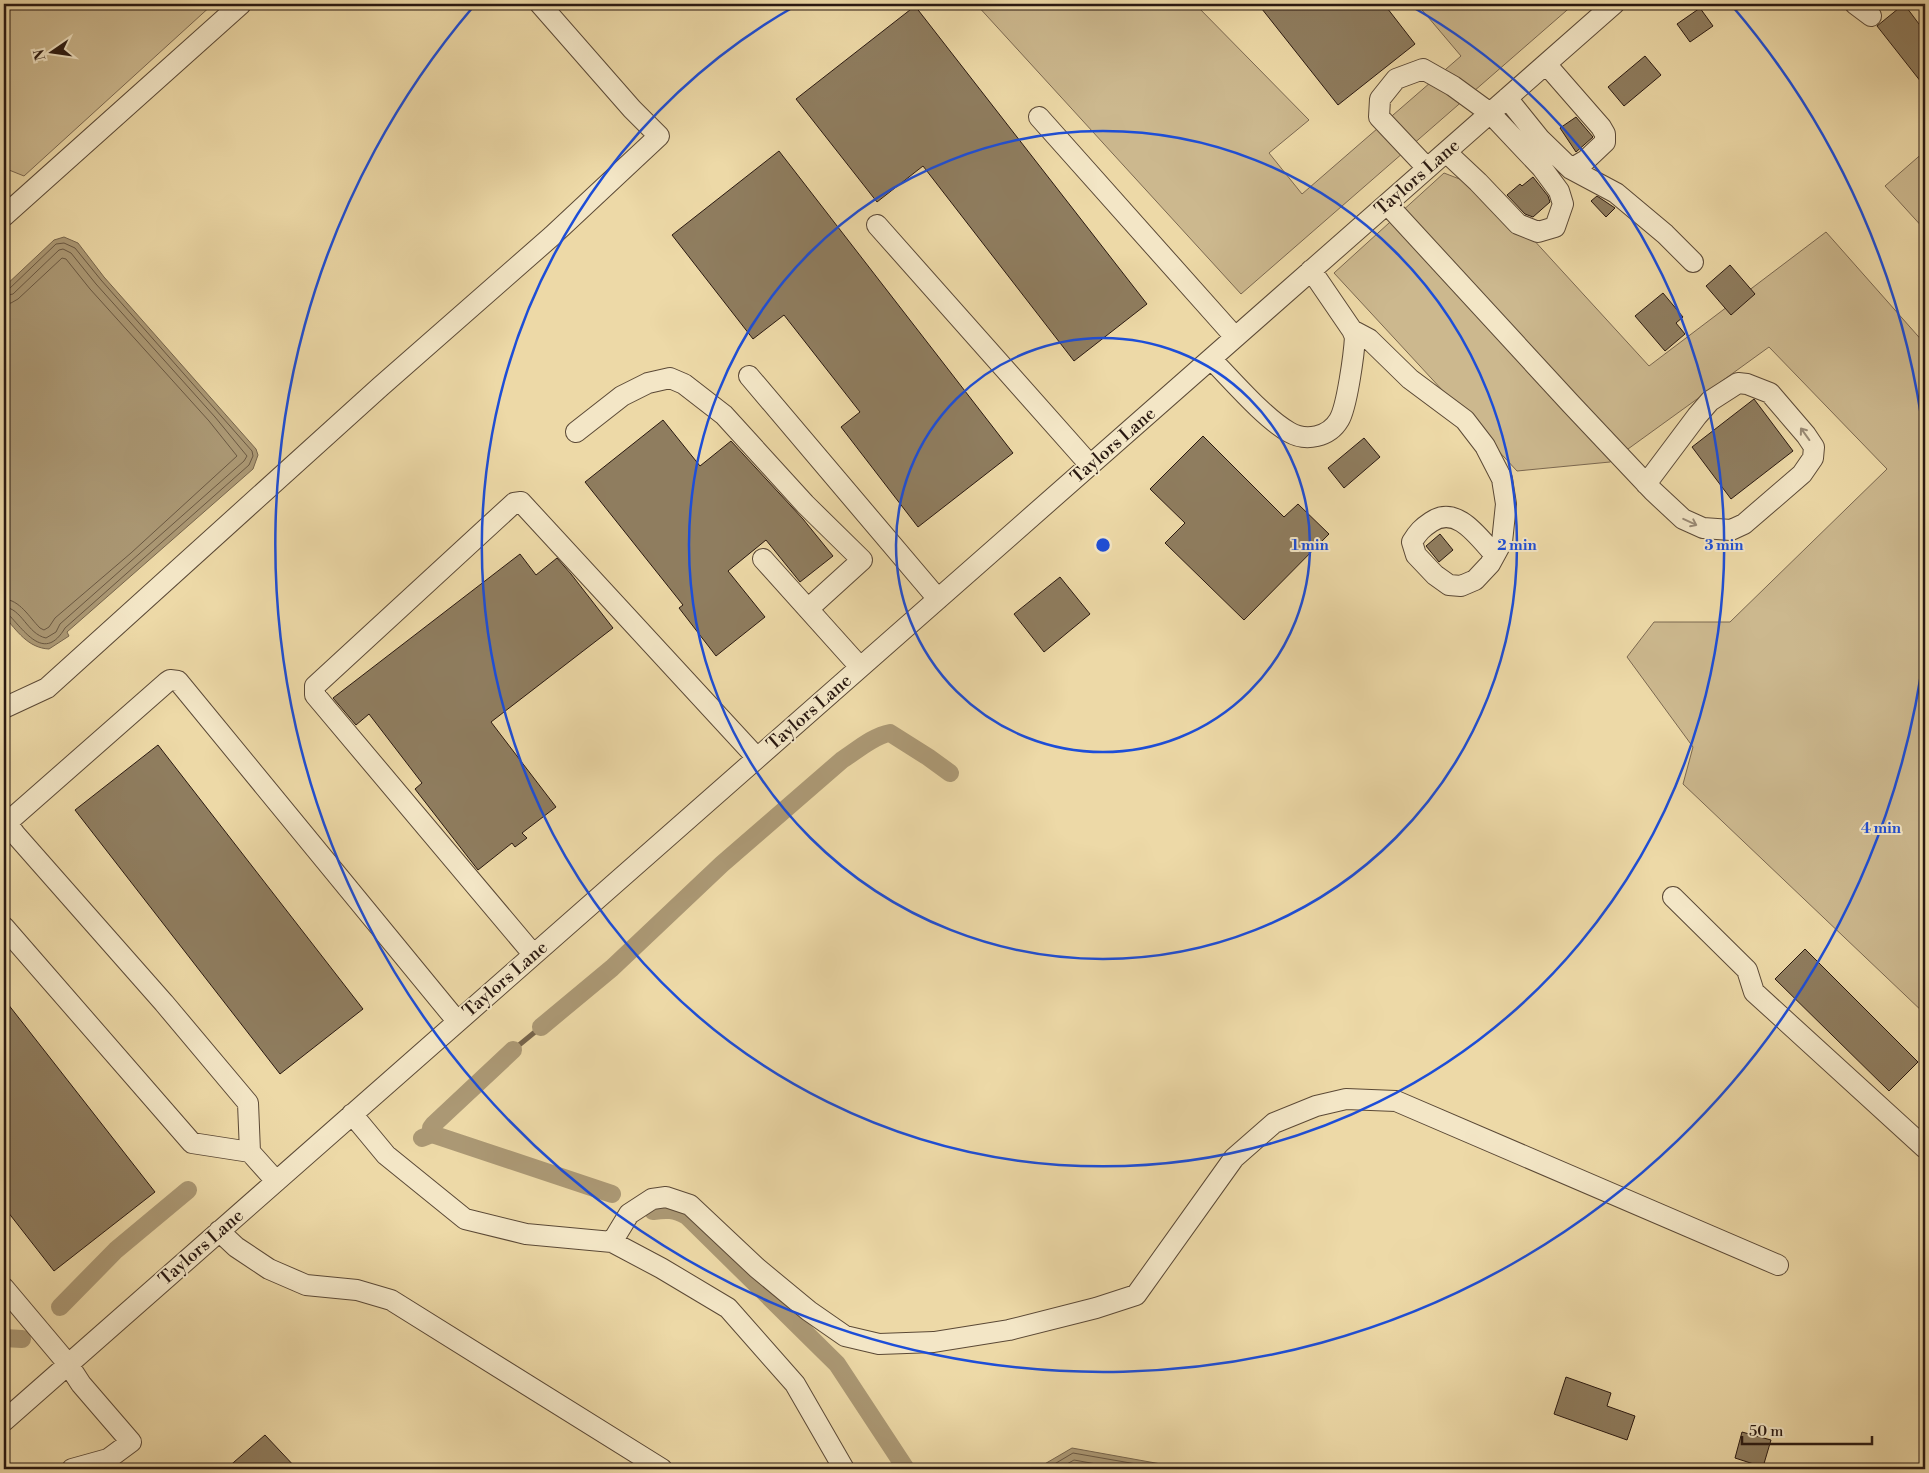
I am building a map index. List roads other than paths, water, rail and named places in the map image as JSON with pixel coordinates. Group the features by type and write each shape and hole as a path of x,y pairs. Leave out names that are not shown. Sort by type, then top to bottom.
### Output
{"street":[{"path":"4,216 241,4"},
{"path":"4,708 47,688 380,387 552,236 659,136 632,109 540,4"},
{"name":"Taylors Lane","path":"4,1421 1614,4"},
{"path":"1855,4 1871,16"},
{"path":"1546,64 1605,134 1605,142 1586,160 1571,169"},
{"path":"1427,168 1379,117 1380,100 1396,79 1423,69 1453,86 1490,113 1542,168 1558,191 1564,204 1555,227 1538,232 1518,224 1446,152"},
{"path":"1508,98 1540,138 1571,169 1616,193 1665,234 1693,262"},
{"path":"1039,117 1235,337"},
{"path":"1387,204 1649,488 1683,520 1703,528 1731,530 1744,524 1802,474 1813,458 1814,447 1770,393 1748,384 1738,383 1710,401 1696,416 1649,488"},
{"path":"876,225 1090,465"},
{"path":"1211,359 1266,414 1287,431 1298,437 1311,437 1324,434 1333,429 1340,418 1355,344 1352,330 1311,270"},
{"path":"1352,330 1369,339 1410,379 1464,420 1485,446 1502,479 1506,504 1502,542 1495,555"},
{"path":"749,376 938,598"},
{"path":"576,432 622,396 648,383 670,378 684,384 724,415 805,504 862,560 808,610"},
{"path":"534,954 315,695 315,686 514,503 521,502 757,758"},
{"path":"763,559 860,667"},
{"path":"250,1152 248,1103 7,829 10,820 170,680 178,681 458,1021"},
{"path":"1673,897 1747,970 1754,992 1925,1148"},
{"path":"4,927 192,1143 250,1152 276,1181"},
{"path":"612,1242 628,1214 652,1199 666,1197 690,1205 765,1274 809,1311 845,1336 880,1344 925,1342 1010,1330 1096,1308 1136,1295 1234,1158 1274,1123 1316,1106 1346,1099 1396,1101 1778,1265"},
{"path":"352,1114 386,1154 465,1219 526,1234 612,1242 661,1268 728,1308 795,1384 844,1469"},
{"path":"219,1231 236,1247 269,1270 306,1284 357,1290 391,1300 662,1469"},
{"path":"4,1288 68,1364 81,1384 132,1442 108,1459 72,1469"}],"water":[{"path":"64,237 78,243 104,277 256,449 258,455 253,469 67,632 69,636 49,649 35,646 29,642 18,633 4,616 4,287 54,240"},
{"path":"1072,1448 1161,1464 1191,1467 1193,1469 1036,1469"}],"waterway":[{"path":"541,1027 612,968 722,864 842,760 865,744 877,737 890,733 950,773"},
{"path":"513,1050 541,1027"},
{"path":"432,1134 431,1128 434,1124 513,1050"},
{"path":"422,1138 432,1134 612,1194"},
{"path":"60,1307 116,1250 188,1190"},
{"path":"653,1211 670,1210 687,1216 837,1364 906,1469"},
{"path":"4,1338 22,1339"}]}
